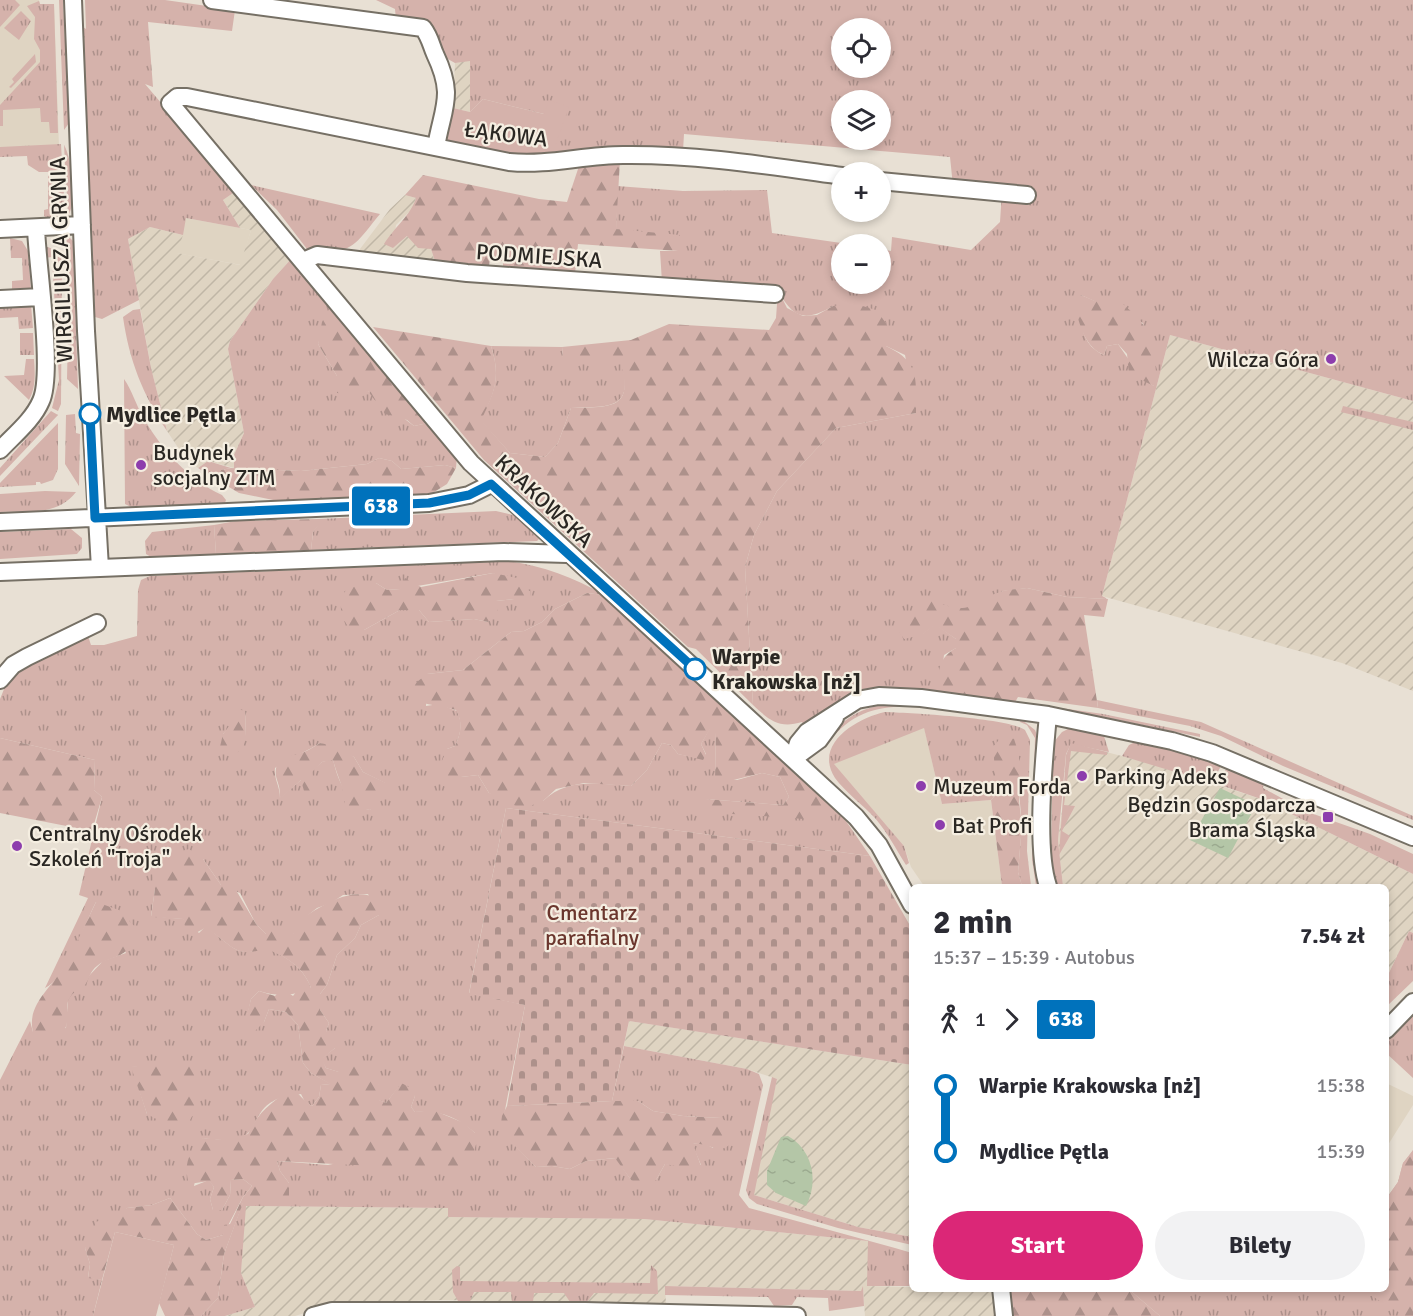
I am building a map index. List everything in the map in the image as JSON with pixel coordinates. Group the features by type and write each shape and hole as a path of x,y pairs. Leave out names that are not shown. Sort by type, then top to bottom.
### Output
{"street":[{"name":"WIRGILIUSZA GRYNIA","path":"73,0 95,518 100,568"},
{"path":"212,0 423,28 442,66 447,86 443,123 436,147"},
{"name":"ŁĄKOWA","path":"170,103 177,97 187,97 529,164 622,155 663,156 831,175"},
{"name":"KRAKOWSKA","path":"170,103 471,463 567,554 856,817 879,845 909,900"},
{"path":"891,182 1027,195"},
{"path":"0,230 82,225"},
{"path":"0,450 37,409 44,393 36,228"},
{"name":"PODMIEJSKA","path":"303,261 317,255 467,273 775,294"},
{"path":"0,299 41,297"},
{"path":"0,522 443,502 480,492 491,484"},
{"path":"0,572 504,552 567,554"},
{"path":"0,680 13,666 27,657 97,623"},
{"path":"793,759 798,743 807,732 842,709 857,700 898,696 1048,715 1125,729 1212,753 1413,837"},
{"path":"1048,715 1043,831 1043,864 1048,884"},
{"path":"1389,1027 1413,1002"},
{"path":"1002,1292 1005,1316"},
{"path":"313,1316 332,1311 797,1316"}],"shaded area":[{"path":"0,0 39,0 40,4 54,4 59,147 0,151"},
{"path":"470,60 470,112 453,108 455,63"},
{"path":"236,191 292,258 273,279 230,341 228,349 244,433 234,455 234,468 208,461 198,468 183,455 167,431 151,368 128,239 150,227 183,235 177,253 240,265 251,230 240,228 223,200"},
{"path":"405,195 416,198 413,208 396,225 393,248 407,236 431,249 436,264 357,253 390,209"},
{"path":"186,218 251,230 241,265 176,253"},
{"path":"1170,335 1413,401 1413,691 1342,663 1102,596"},
{"name":"Bat Profi","path":"924,727 942,804 991,800 1002,884 923,884 911,867 904,846 833,764"},
{"path":"1071,743 1153,764 1261,799 1413,874 1413,933 1409,931 1389,973 1389,884 1063,884 1058,841"},
{"path":"629,1021 909,1065 909,1236 858,1227 754,1195 752,1192 777,1079 747,1069 624,1046"},
{"path":"1389,1084 1413,1096 1413,1105 1389,1143"},
{"path":"245,1206 449,1208 448,1217 644,1219 868,1241 868,1286 909,1287 909,1292 994,1292 997,1316 865,1316 863,1288 861,1291 665,1286 666,1304 442,1300 337,1303 295,1316 225,1316 255,1307 241,1273"}],"green space":[{"path":"0,0 15,0 20,5 0,27"},
{"path":"59,0 63,0 69,123 64,130"},
{"path":"85,0 165,0 235,10 232,31 148,22 153,87 145,84 236,191 223,200 240,228 186,218 183,235 150,227 128,239 139,300 102,319 95,317 83,27 86,29"},
{"path":"376,0 1413,0 1413,401 1170,335 1102,596 1108,599 1067,597 1027,588 1003,591 971,608 953,609 921,635 935,624 956,639 956,648 944,655 939,693 873,688 862,692 805,728 802,722 781,724 775,722 753,705 745,567 754,535 777,491 836,428 916,413 905,355 886,346 833,306 807,316 789,307 778,290 662,282 660,251 679,251 616,229 617,186 683,191 767,190 772,233 831,242 831,294 891,294 892,237 971,250 1000,222 1002,191 953,186 950,157 869,150 891,150 891,90 831,90 831,147 684,134 683,151 611,152 601,147 550,160 544,114 483,99 470,112 470,61 455,63 437,53 434,35 396,20 395,9","holes":["1081,295 1143,323 1154,386 1142,379 1118,344 1107,346 1104,355 1089,344 1081,321"]},
{"path":"39,1 40,4 54,4 58,133 50,133 49,122 41,122 40,108 3,110 3,126 0,126 0,105 40,62 40,50 34,39 35,17 27,6"},
{"path":"21,11 31,21 19,40 4,28"},
{"path":"35,54 36,62 11,88 9,87 14,82 12,79"},
{"path":"483,99 544,114 549,100 569,107 550,160 446,144 453,108 470,112"},
{"path":"61,144 65,212 62,216 47,218 44,216 44,210 48,209 48,172 39,172 28,165 27,156 0,157 0,147"},
{"path":"64,145 69,160 73,191 68,216"},
{"path":"620,160 616,229 680,235 679,251 578,244 575,274 503,273 503,261 490,260 488,271 436,264 431,249 418,248 407,236 393,248 384,244 414,204 416,198 405,195 423,175 539,199 567,202 580,163"},
{"path":"251,185 380,214 357,242 343,250 307,249 277,210"},
{"path":"66,234 73,241 78,389 67,379 69,283"},
{"path":"10,238 22,241 28,251 31,290 12,294 12,281 23,280 22,258 11,258"},
{"path":"43,246 58,252 62,261 59,261 62,266 61,404 58,411 52,408 59,380 52,257 44,258"},
{"path":"292,258 331,306 318,344 337,376 337,393 368,391 414,426 428,423 457,456 456,468 445,465 401,469 392,461 379,458 367,464 301,471 234,468 234,455 244,433 228,349 230,341 273,279"},
{"path":"778,290 787,308 803,316 817,315 833,306 856,304 876,310 889,327 886,346 905,358 914,372 916,413 836,428 777,491 754,535 745,567 753,705 696,649 688,647 484,460 373,327 491,346 496,366 495,384 481,420 510,453 545,457 558,443 571,408 610,405 622,396 624,387 619,358 563,357 562,347 631,340 669,324 769,330 776,318"},
{"path":"1081,295 1095,301 1122,303 1140,320 1149,336 1154,354 1156,380 1154,386 1129,374 1127,354 1118,344 1107,346 1104,355 1092,347 1084,335 1075,307"},
{"path":"0,303 31,305 33,328 19,329 18,317 0,318"},
{"path":"331,306 428,423 414,426 407,420 385,414 368,391 360,395 337,393 337,376 318,344 322,322"},
{"path":"140,309 151,368 167,431 138,377 129,348 123,317 133,310"},
{"path":"20,333 33,333 34,355 20,355"},
{"path":"491,346 562,347 563,357 620,357 625,386 623,395 610,405 571,408 558,443 545,457 510,453 480,420 495,384 496,366"},
{"path":"26,359 34,359 34,385 29,400 4,376 24,375"},
{"path":"124,379 158,441 187,472 222,495 226,500 225,503 131,507 125,504"},
{"path":"1343,406 1413,422 1413,430 1341,412"},
{"path":"51,411 58,415 0,476 0,468"},
{"path":"75,414 76,433 80,434 79,486 65,464 66,415"},
{"path":"58,423 58,469 53,480 41,484 36,482 36,485 0,487 0,483"},
{"path":"379,458 392,461 401,469 445,465 456,468 447,484 431,494 278,501 239,493 217,480 221,470 231,468 301,471 367,464"},
{"path":"208,461 231,468 221,470 217,480 198,468"},
{"path":"45,491 76,492 69,500 51,509 31,512 0,512 0,494"},
{"path":"496,511 517,516 539,539 537,541 311,550 313,532 318,525 318,519"},
{"path":"318,519 319,525 313,532 311,550 216,554 214,525 236,521"},
{"path":"214,525 216,554 151,557 146,554 145,541 152,532"},
{"path":"71,529 82,538 82,548 77,554 0,559 0,532"},
{"path":"508,561 558,573 604,595 587,593 555,609 542,622 524,631 511,632 463,670 427,674 426,706 439,704 457,711 459,716 461,728 459,737 455,746 447,749 461,777 478,775 489,793 543,801 553,793 573,785 631,786 647,770 662,743 671,745 678,754 703,759 706,754 701,744 710,728 716,732 715,777 737,780 762,773 780,777 789,797 783,805 704,799 823,814 823,799 846,821 870,856 506,808 469,993 525,1005 501,1131 536,1167 552,1166 570,1169 586,1161 616,1158 631,1180 656,1180 665,1164 701,1165 692,1144 704,1143 713,1148 721,1118 683,1116 653,1111 638,1101 612,1101 624,1046 747,1069 759,1074 763,1085 739,1195 749,1208 909,1252 909,1286 867,1286 868,1241 644,1219 448,1217 448,1208 246,1206 241,1273 255,1307 225,1316 201,1316 218,1298 224,1254 243,1202 289,1183 280,1171 277,1161 328,1165 475,1133 447,1115 415,1112 411,1107 415,1096 401,1084 386,1103 378,1100 379,1085 326,1068 321,1059 335,1048 326,1031 329,1023 320,1010 320,994 327,985 337,955 355,938 361,925 379,915 368,894 343,895 317,908 307,916 293,934 266,934 256,924 240,893 221,885 203,859 155,889 151,916 183,919 199,933 205,927 239,951 255,951 265,947 298,968 308,980 311,988 285,995 259,991 251,999 245,1026 264,1022 269,1009 286,1012 298,1025 303,1063 311,1073 331,1084 321,1085 319,1097 312,1106 305,1102 301,1094 273,1101 266,1106 244,1136 227,1140 203,1138 194,1186 209,1180 214,1187 210,1199 213,1210 222,1210 230,1195 231,1180 243,1179 252,1186 243,1197 223,1235 206,1240 197,1234 170,1198 152,1205 127,1208 85,1248 90,1264 88,1277 102,1280 93,1316 0,1316 0,1080 30,1021 33,1032 66,1028 68,998 103,961 126,953 96,902 60,974 53,983 45,988 88,898 79,895 102,797 94,790 95,760 0,738 0,699 9,677 87,633 91,645 104,645 137,636 138,590 141,580 150,576","holes":["493,573 518,586 514,599 496,601 488,622 474,619 429,622 419,610 400,610 364,630 376,583 387,590 400,589","245,711 246,736 223,734","320,743 354,757 363,772 385,783 370,810 362,807 350,797 337,775 333,759 322,762 280,798 275,768","149,1066 147,1114 132,1067"]},
{"path":"493,573 517,578 518,586 530,591 531,602 525,608 514,599 496,601 498,613 488,622 474,619 429,622 419,610 400,610 364,630 349,628 343,618 341,604 347,588 376,583 387,590 400,589 405,578 421,587"},
{"path":"1027,588 1067,597 1108,599 1104,617 1084,615 1098,708 1018,697 1014,704 939,693 940,667 945,657 956,648 956,639 935,625 921,635 904,639 898,630 932,600 955,608 963,608 1003,591"},
{"path":"587,593 604,595 823,799 823,814 818,820 705,812 699,807 704,799 783,805 789,797 780,777 762,773 721,783 715,777 716,733 710,729 701,744 706,755 703,760 678,754 671,745 662,743 647,770 631,786 584,783 556,789 543,801 522,809 489,793 478,775 461,777 451,790 440,784 439,768 447,749 455,746 459,737 458,715 456,710 412,699 408,689 427,674 463,670 511,632 524,631 542,622 555,609"},
{"path":"1097,700 1201,722 1413,816 1413,820 1283,766 1221,736 1190,726 1098,708"},
{"path":"1026,703 1103,714 1200,734 1200,737 1104,717 1025,705"},
{"path":"891,704 940,707 975,715 914,707 877,710 859,716 843,727 828,743 825,743 845,720 853,715 870,708"},
{"path":"234,708 245,711 246,736 242,750 232,755 219,751 223,734 230,725 227,711"},
{"path":"885,712 980,719 1000,722 1025,730 1030,740 1027,851 1031,884 1021,884 1018,872 1022,825 1018,782 996,778 997,794 991,800 942,804 924,728 834,764 904,846 909,863 906,865 879,823 839,783 830,766 830,754 841,734 874,715"},
{"path":"1021,719 1035,730 1039,740 1040,884 1036,884 1032,859 1035,738 1027,725 1020,722"},
{"path":"1072,727 1103,733 1109,752 1071,744 1066,754 1058,841 1063,884 1056,884 1051,859 1053,743 1062,732"},
{"path":"1003,735 1014,739 1019,754 1019,801 1022,825 1018,872 1021,884 1002,884 991,800 997,794 993,747"},
{"path":"0,738 95,760 94,790 102,797 92,831 0,813"},
{"path":"1141,739 1222,764 1212,783 1122,756 1129,745"},
{"path":"320,743 339,747 354,757 363,772 386,783 386,794 370,810 345,806 333,760 322,762 312,772 315,791 304,791 301,780 280,799 276,769 281,755 302,753"},
{"path":"1071,743 1107,752 1107,755 1071,751 1064,805 1075,806 1062,831 1070,836 1059,855 1066,755"},
{"path":"1227,766 1264,781 1263,788 1305,811 1370,834 1413,854 1413,874 1261,799 1220,785"},
{"name":"Cmentarz parafialny","path":"506,808 870,856 909,924 909,1065 629,1021 612,1101 507,1106 525,1005 469,994"},
{"path":"189,849 203,859 221,885 233,885 256,924 266,934 277,926 286,934 293,934 295,922 336,899 358,894 369,895 380,900 379,915 361,925 355,938 337,955 327,985 320,994 320,1010 329,1023 326,1031 337,1039 335,1048 322,1059 326,1068 339,1072 342,1061 356,1059 371,1065 379,1085 379,1100 386,1103 401,1083 413,1089 415,1096 411,1107 415,1112 433,1110 464,1123 475,1133 477,1141 468,1171 277,1161 280,1171 289,1183 289,1199 243,1203 224,1254 218,1298 201,1316 165,1316 159,1303 174,1245 115,1232 102,1280 88,1278 90,1264 85,1248 96,1222 127,1208 152,1205 170,1198 197,1234 206,1240 223,1235 224,1225 230,1224 243,1197 252,1186 243,1179 231,1180 230,1195 222,1210 213,1210 210,1199 214,1187 209,1181 189,1184 187,1164 194,1148 203,1138 226,1140 248,1134 266,1108 291,1089 312,1106 319,1097 321,1085 330,1084 311,1073 303,1063 298,1025 286,1012 269,1009 264,1022 255,1031 244,1026 251,999 259,991 275,996 282,988 293,996 299,988 311,988 308,980 298,968 287,959 265,948 255,951 239,951 205,928 192,935 186,930 183,919 151,917 155,889 152,872 161,857"},
{"path":"96,902 119,910 135,927 132,941 127,950 120,955 97,966 90,975 86,988 70,996 67,1022 61,1033 42,1038 33,1032 33,1013 42,996 65,965"},
{"path":"1409,931 1413,933 1413,981 1389,1004 1389,973"},
{"path":"1413,1013 1413,1078 1389,1056 1389,1037"},
{"path":"170,1061 188,1064 198,1074 199,1103 189,1122 171,1127 147,1114 131,1067"},
{"path":"772,1077 777,1079 754,1195 858,1227 909,1236 909,1244 838,1228 757,1204 749,1198 746,1190"},
{"path":"638,1101 653,1111 683,1116 721,1118 733,1126 735,1137 726,1148 721,1149 693,1144 701,1166 698,1170 665,1164 656,1180 645,1187 631,1180 615,1158 586,1161 570,1169 552,1166 536,1167 500,1131 502,1116 507,1106"},
{"path":"1413,1150 1413,1316 1160,1316 1132,1292 1389,1292 1389,1195 1398,1182 1403,1163"},
{"path":"1413,1151 1413,1316 1405,1316 1365,1292 1389,1292 1389,1195 1398,1182 1403,1163"},
{"path":"115,1232 174,1245 156,1316 93,1316"},
{"path":"651,1265 657,1271 658,1294 594,1293 587,1302 570,1302 564,1293 534,1293 533,1302 512,1302 511,1292 474,1292 470,1301 458,1301 453,1292 452,1270 457,1266 460,1267 460,1281 650,1283"},
{"path":"665,1286 861,1291 863,1286 864,1306 829,1311 828,1298 797,1297 792,1305 774,1306 768,1297 665,1295"},
{"path":"1008,1292 1132,1292 1160,1316 1012,1316"}],"water":[{"path":"1220,788 1256,805 1228,858 1190,840"},
{"path":"788,1136 803,1149 811,1167 812,1187 806,1206 776,1193 767,1185 767,1171 781,1137"}],"bus line":[{"name":"638","path":"90,414 95,518 443,502 480,492 491,484 695,669"}],"place":[{"name":"Wilcza Góra","path":"1331,359"},
{"name":"Mydlice Pętla","path":"90,414"},
{"name":"Budynek socjalny ZTM","path":"141,465"},
{"name":"Warpie Krakowska [nż]","path":"695,669"},
{"name":"Parking Adeks","path":"1082,776"},
{"name":"Muzeum Forda","path":"921,786"},
{"name":"Będzin Gospodarcza Brama Śląska","path":"1328,817"},
{"name":"Bat Profi","path":"940,825"},
{"name":"Centralny Ośrodek Szkoleń \"Troja\"","path":"17,846"}]}
